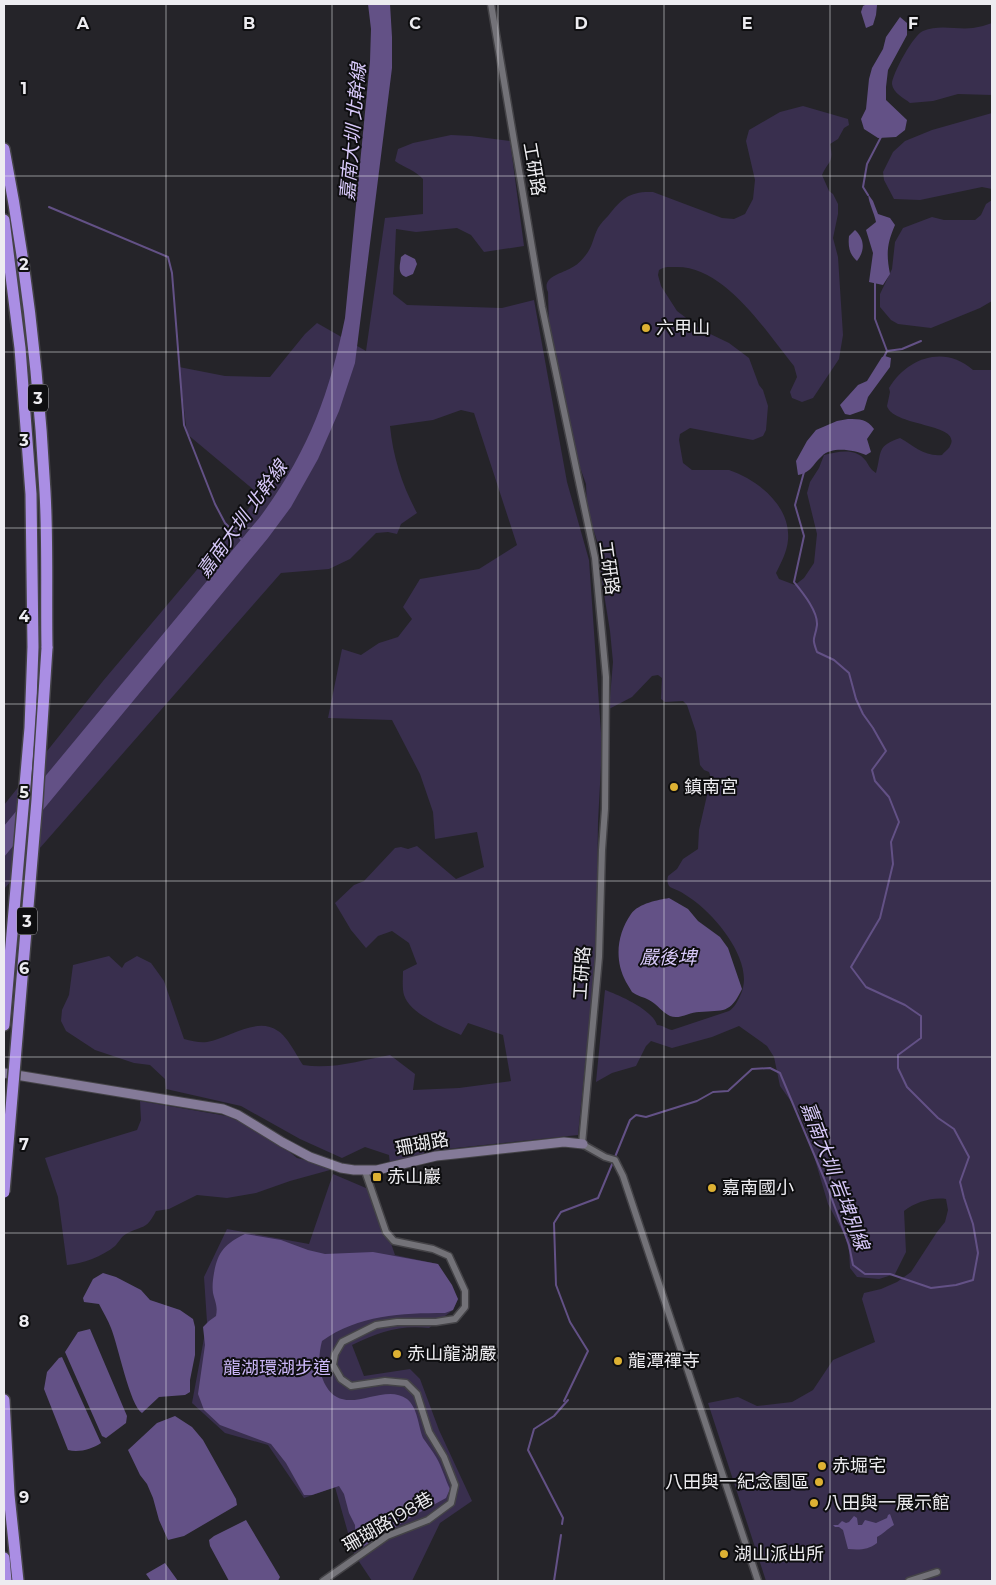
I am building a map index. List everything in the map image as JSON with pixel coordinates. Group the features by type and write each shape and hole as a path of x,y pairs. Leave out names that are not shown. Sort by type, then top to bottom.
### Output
{"highway":[{"name":"3","path":"4,149 13,196 34,343 45,493 47,648 37,800 4,1192"},
{"name":"3","path":"4,220 20,348 31,494 33,647 30,728 4,1025"},
{"path":"4,1400 9,1495 18,1581"},
{"path":"4,1558 6,1581"}],"street":[{"name":"工研路","path":"491,4 542,307 595,558 606,678 605,800 599,957 583,1144"},
{"name":"珊瑚路","path":"4,1073 223,1109 238,1115 282,1142 313,1158 346,1169 365,1171 383,1169 428,1158 564,1142 583,1144 605,1157 615,1160 623,1176 758,1581"},
{"name":"珊瑚路198巷","path":"323,1581 387,1536 428,1520 450,1503 455,1484 444,1457 429,1432 418,1394 406,1383 385,1381 351,1386 342,1379 333,1365 335,1354 342,1342 376,1326 397,1322 436,1322 455,1319 465,1308 465,1291 449,1256 433,1249 394,1241 386,1232 365,1171"},
{"path":"909,1581 937,1572"}],"green space":[{"path":"992,23 992,95 958,94 933,101 910,103 894,90 892,84 899,64 914,39 923,31 936,28 973,28"},
{"path":"803,106 848,119 849,125 844,128 838,139 830,144 831,158 822,175 829,191 833,194 838,204 833,238 838,257 843,335 839,359 813,398 802,402 792,398 790,392 797,377 794,366 758,320 728,289 712,278 695,270 668,267 659,270 658,275 661,286 677,311 702,330 729,343 749,358 768,406 766,430 763,436 753,440 690,428 680,434 679,440 683,463 692,470 729,470 740,474 761,488 778,506 788,528 788,540 785,553 776,573 779,579 795,585 804,578 814,563 817,534 807,493 810,482 819,468 824,455 852,452 862,457 876,473 883,447 900,438 925,453 942,455 949,447 951,439 946,433 937,429 901,418 892,413 887,406 889,388 906,369 928,358 951,358 962,362 973,370 992,370 992,1581 766,1581 708,1403 738,1397 757,1406 792,1402 813,1390 833,1360 875,1342 862,1299 864,1293 881,1289 897,1282 911,1272 945,1222 948,1210 946,1199 924,1201 904,1211 906,1252 895,1274 879,1279 857,1277 850,1268 849,1251 845,1236 828,1204 806,1129 800,1114 780,1086 774,1057 767,1046 739,1026 712,1037 672,1048 651,1041 646,1046 636,1066 612,1073 596,1082 605,990 635,1004 649,1014 657,1025 672,1030 729,1011 736,1004 744,984 739,958 725,932 697,903 670,887 667,880 668,876 677,869 683,859 698,849 699,830 711,778 709,772 700,765 696,732 687,705 683,701 665,702 661,699 662,678 658,675 652,676 632,697 609,709 613,662 600,569 601,553 587,510 586,484 577,459 573,436 567,419 549,330 547,283 553,277 581,261 588,253 600,224 622,200 632,194 653,192 722,218 734,219 745,214 753,199 755,180 746,141 749,130 780,112"},
{"path":"992,113 992,189 982,187 920,200 894,199 884,180 883,172 893,152 905,141 932,130"},
{"path":"451,135 510,141 524,246 484,252 471,235 457,228 416,232 396,229 393,294 407,305 502,308 534,300 567,482 589,560 602,747 598,822 596,955 578,1135 437,1150 390,1164 389,1155 365,1147 342,1158 300,1139 241,1106 166,1089 165,1079 150,1065 134,1063 95,1050 66,1031 61,1021 62,1010 69,995 73,965 109,956 122,968 125,963 137,956 151,963 164,981 184,1039 207,1042 243,1029 261,1026 270,1027 278,1031 288,1042 303,1065 336,1065 390,1055 415,1074 413,1090 459,1088 511,1081 503,1035 468,1023 461,1035 420,1014 408,1002 403,992 403,971 417,964 409,943 392,931 378,936 366,948 351,930 335,903 354,885 364,881 395,848 408,849 417,846 456,879 484,867 477,832 435,839 433,812 420,774 392,720 328,718 342,649 361,655 379,643 398,637 412,619 403,607 420,579 479,569 517,545 474,413 461,410 433,420 390,426 393,449 399,471 417,513 401,524 397,534 388,532 376,533 350,559 329,569 281,573 4,889 4,805 103,681 260,495 187,434 179,367 225,376 270,377 305,334 317,323 366,351 385,218 423,214 423,179 417,173 395,161 398,149 413,143"},
{"path":"992,200 992,301 980,308 931,328 898,324 891,320 880,307 880,294 892,269 895,242 903,228 932,217 944,220 975,220 981,215 986,204"},
{"path":"140,1101 227,1116 248,1125 280,1144 297,1158 314,1162 330,1170 256,1193 227,1198 197,1195 169,1209 156,1211 146,1225 126,1234 115,1246 105,1253 86,1261 67,1265 58,1197 45,1158 137,1130 141,1120"},
{"name":"龍湖環湖步道","path":"333,1174 373,1191 395,1255 438,1264 458,1299 453,1310 429,1328 418,1327 389,1330 352,1345 364,1376 410,1369 420,1379 439,1430 472,1501 440,1523 412,1581 372,1581 354,1554 335,1487 304,1498 268,1445 225,1433 192,1403 207,1322 204,1277 227,1229 309,1244"}],"water":[{"path":"368,4 390,4 392,68 355,363 339,411 318,459 291,507 268,538 4,857 4,826 260,517 277,493 304,446 324,398 345,318 370,61 371,29"},
{"path":"867,4 877,5 873,25 866,28 861,12 863,6"},
{"path":"900,17 907,23 907,35 888,70 886,100 907,120 905,130 896,137 878,138 864,129 861,119 866,109 872,68 883,49 886,37"},
{"path":"868,194 878,214 890,218 895,225 888,249 890,274 883,285 869,282 873,253 866,230 876,222"},
{"path":"855,230 861,237 863,245 857,261 851,253 849,243 849,236"},
{"path":"405,254 415,259 417,264 413,274 406,277 401,274 400,269 401,257"},
{"path":"882,357 891,358 890,367 868,397 864,410 850,415 845,414 840,405 858,385 867,381"},
{"path":"848,419 863,420 874,429 867,439 871,452 866,455 849,450 831,451 822,456 809,470 798,475 796,461 807,441 816,430 837,421"},
{"name":"嚴後埤","path":"669,898 688,909 698,921 720,937 728,948 742,989 730,1007 673,1017 667,1015 647,999 636,995 626,982 620,965 619,947 626,922 634,910 639,907"},
{"name":"龍湖環湖步道","path":"245,1234 281,1240 325,1254 373,1252 438,1264 452,1285 458,1299 453,1310 445,1313 381,1317 350,1326 322,1341 319,1358 320,1370 323,1381 334,1395 343,1399 354,1400 387,1394 397,1395 411,1403 416,1412 423,1438 438,1461 450,1489 446,1498 356,1551 355,1525 349,1513 344,1494 339,1486 312,1495 304,1495 286,1463 271,1444 220,1425 204,1410 198,1394 205,1345 203,1327 217,1313 213,1293 213,1278 216,1265 220,1254 227,1245"},
{"path":"103,1273 116,1277 141,1290 150,1300 180,1310 193,1319 195,1327 195,1355 190,1380 190,1392 185,1395 159,1397 142,1413 138,1408 129,1388 114,1336 107,1319 99,1304 84,1302 83,1298 93,1279"},
{"path":"90,1329 127,1416 126,1423 106,1438 102,1436 65,1352 78,1332"},
{"path":"62,1357 101,1443 85,1450 68,1450 44,1389 47,1372"},
{"path":"175,1416 192,1427 203,1440 236,1499 237,1505 184,1536 168,1540 147,1484 140,1475 128,1450 157,1423"},
{"path":"890,1514 894,1525 877,1537 877,1543 863,1549 848,1549 843,1530 833,1525 838,1525 842,1521 849,1522 854,1516 857,1518 858,1525 862,1525 865,1520 876,1523 887,1518"},
{"path":"246,1520 280,1577 278,1581 229,1581 210,1546 209,1540 214,1536"},
{"path":"165,1563 178,1581 151,1581 146,1574"}],"waterway":[{"name":"嘉南大圳 岩埤別線","path":"868,195 863,187 867,164 881,137"},
{"name":"嘉南大圳 北幹線","path":"49,207 168,257 172,273 184,425 215,504 225,523 243,541"},
{"name":"嘉南大圳 岩埤別線","path":"875,282 875,319 887,351 884,357"},
{"path":"887,351 902,349 921,341"},
{"name":"嘉南大圳 岩埤別線","path":"615,1157 630,1120 636,1115 646,1117 697,1101 713,1092 728,1091 752,1069 770,1068 780,1073 824,1178 849,1245 853,1265 865,1274 890,1274 931,1288 956,1285 973,1280 978,1253 973,1224 960,1182 969,1157 954,1129 938,1118 907,1087 898,1068 898,1055 921,1038 921,1016 905,1005 866,987 851,967 880,918 893,864 891,842 899,822 889,797 875,781 872,770 886,751 863,714 856,699 849,673 834,660 817,652 814,640 817,620 809,602 794,582 804,536 795,505 804,472"},
{"name":"嘉南大圳 岩埤別線","path":"564,1401 588,1351 570,1322 556,1285 554,1223 561,1212 598,1198 613,1162"},
{"name":"嘉南大圳 岩埤別線","path":"562,1524 563,1518 528,1450 534,1429 554,1416 568,1400"},
{"name":"嘉南大圳 岩埤別線","path":"554,1581 561,1535"}],"place":[{"name":"六甲山","path":"646,328"},
{"name":"鎮南宮","path":"674,787"},
{"name":"赤山巖","path":"377,1177"},
{"name":"嘉南國小","path":"712,1188"},
{"name":"赤山龍湖嚴","path":"397,1354"},
{"name":"龍潭禪寺","path":"618,1361"},
{"name":"赤堀宅","path":"822,1466"},
{"name":"八田與一紀念園區","path":"819,1482"},
{"name":"八田與一展示館","path":"814,1503"},
{"name":"湖山派出所","path":"724,1554"}]}
